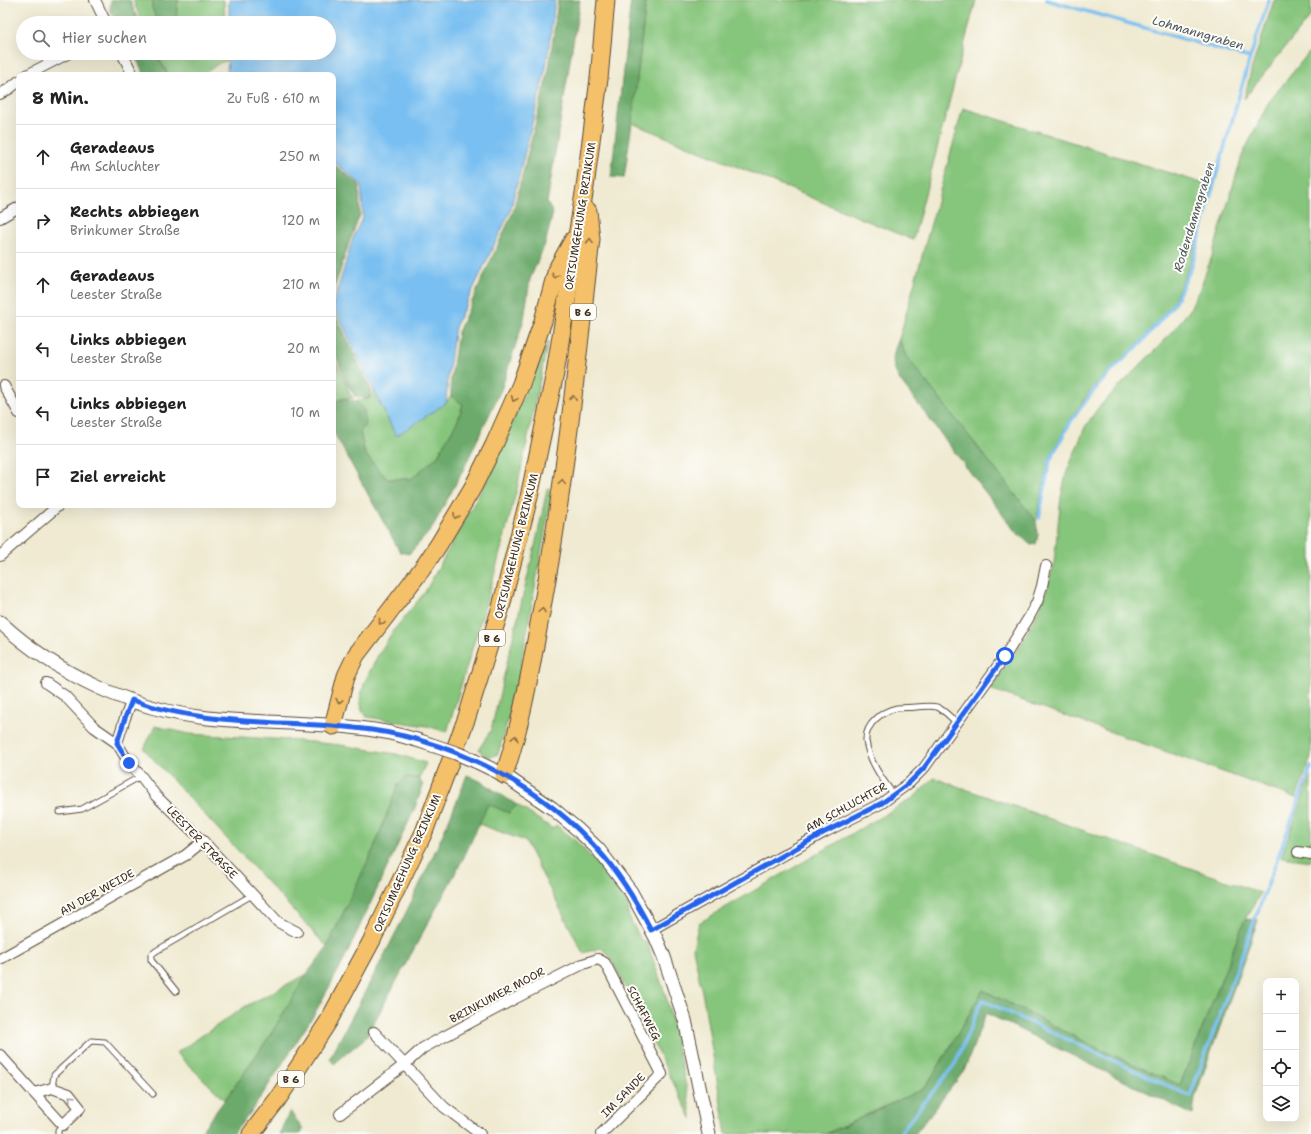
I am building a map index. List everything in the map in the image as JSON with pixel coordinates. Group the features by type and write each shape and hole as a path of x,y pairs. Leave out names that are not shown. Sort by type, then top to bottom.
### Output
{"highway":[{"name":"ORTSUMGEHUNG BRINKUM","path":"251,1134 277,1100 328,1022 372,940 424,832 467,718 502,607 529,496 555,373 585,187 599,79 606,0"},
{"name":"B 6","path":"504,775 512,752 531,668 552,554 569,437 591,239 585,187"},
{"name":"B 6","path":"333,726 346,676 356,655 439,544 494,445 521,384 543,321 557,269 579,229"}],"street":[{"path":"95,0 103,16"},
{"path":"33,72 56,60"},
{"path":"126,60 132,72"},
{"path":"0,94 16,83"},
{"path":"0,218 16,209"},
{"path":"4,386 16,408"},
{"path":"0,556 56,508"},
{"name":"AM SCHLUCHTER","path":"651,930 823,833 882,803 909,783 924,768 1005,656 1037,602 1046,566"},
{"path":"0,622 47,660 100,688 154,708 207,718 333,726 387,732 435,746 475,761 504,775 552,808 598,849 631,892 651,930 664,957 685,1020 709,1134"},
{"name":"LEESTER STRASSE","path":"46,683 65,696 94,727 117,743 129,763 156,796 202,841 278,922 297,932"},
{"path":"117,743 132,700"},
{"name":"AN DER WEIDE","path":"0,959 186,855 202,841"},
{"path":"1298,852 1311,854"},
{"name":"BRINKUMER MOOR","path":"340,1114 404,1065 423,1048 576,967 598,959 605,963"},
{"name":"SCHAFWEG","path":"605,963 662,1074"},
{"path":"374,1032 444,1106 480,1134"},
{"path":"0,1055 34,1093 63,1125 80,1108 69,1094 52,1088 34,1093"},
{"name":"IM SANDE","path":"601,1134 662,1074"}],"lane":[{"path":"894,795 881,777 869,752 866,740 867,732 874,720 897,708 929,706 943,710 956,722"},
{"path":"60,812 82,809 141,776"},
{"path":"176,991 151,960 152,955 156,951 252,895"},
{"path":"52,1088 54,1075 91,1041 105,1042 154,1094"},
{"path":"58,1134 58,1130 63,1125"}],"green space":[{"path":"111,0 130,0 136,16 113,16 110,10"},
{"path":"133,0 153,0 152,8 155,16 139,16"},
{"path":"153,0 178,0 176,16 155,16 152,8"},
{"path":"178,0 224,0 225,16 176,16"},
{"path":"558,0 580,0 547,203 553,213 545,244 530,279 524,319 501,390 462,472 431,530 409,554 400,552 336,436 336,402 343,399 356,401 364,411 366,423 360,432 365,454 387,479 411,479 437,457 458,420 463,404 451,396 451,378 458,332 513,212 549,69"},
{"path":"631,0 646,0 624,178 611,177"},
{"path":"646,0 976,0 913,240 632,123"},
{"path":"1274,0 1311,0 1311,15 1244,99 1252,67"},
{"path":"1311,50 1311,758 1296,798 990,689 1021,645 1045,597 1054,563 1061,497 1066,474 1085,427 1098,408 1163,342 1189,311 1201,286 1212,256 1242,156 1268,103"},
{"path":"137,60 159,60 166,72 143,72"},
{"path":"160,60 226,60 219,63 207,72 167,72"},
{"path":"963,108 1211,186 1190,264 1173,303 1139,343 1093,387 1070,420 1049,459 1036,521 906,356 899,339"},
{"path":"336,166 359,184 360,215 336,283"},
{"path":"336,316 371,389 369,399 355,396 347,384 336,355"},
{"path":"899,339 906,356 1036,521 1038,535 1036,544 1031,545 1015,531 901,382 895,371 893,361 893,356"},
{"path":"548,341 517,489 492,583 447,732 427,726 367,717 362,710 360,699 365,681 377,657 393,631 425,592 490,474"},
{"path":"336,362 350,394 354,398 343,398 336,401"},
{"path":"374,391 396,436 446,403 451,396 463,404 458,420 437,457 411,479 387,479 365,454 360,432 364,411 356,401 369,399"},
{"path":"549,488 552,493 516,692 498,754 491,757 483,755 479,749 491,730 547,489"},
{"path":"155,726 189,734 291,740 340,745 396,754 426,763 419,778 407,777 398,785 374,848 327,947 144,749"},
{"path":"467,775 480,781 517,805 509,813 488,804 464,857 366,1037 334,1064 330,1058 420,883 437,847"},
{"path":"1311,775 1311,861 1281,857"},
{"path":"406,777 419,778 423,786 414,810 342,964 312,1018 251,1112 233,1134 199,1134 233,1089 269,1037 307,974 327,947 374,848 398,785"},
{"path":"934,778 1261,893 1245,919 1180,1085 1101,1050 983,990 925,1088 825,1134 726,1134 704,1002 693,948 699,923 913,798"},
{"path":"488,804 509,813 517,805 553,829 556,825 576,841 605,872 629,906 628,915 641,940 647,943 666,996 692,1120 610,957 601,948 583,953 525,841 479,824"},
{"path":"1245,919 1258,920 1195,1097 1193,1114 986,1013 964,1071 915,1134 826,1134 925,1088 983,990 1101,1050 1180,1085"},
{"path":"307,974 269,1037 225,1100 176,1053 246,1006"},
{"path":"290,1111 303,1130 300,1134 279,1134"}],"water":[{"path":"229,0 555,0 546,68 510,212 455,327 446,403 396,436 336,311 336,295 353,238 363,216 361,184 336,163 336,72 227,72 228,60 336,60 336,16 229,16"}],"waterway":[{"name":"Lohmanngraben","path":"1047,0 1250,58"},
{"name":"Rodendammgraben","path":"1039,518 1050,460 1071,421 1095,389 1113,369 1140,344 1174,304 1192,266 1250,58 1269,0"},
{"path":"899,1134 955,1064 982,1000 1190,1096 1311,767"}],"route":[{"path":"129,763 117,743 132,700 154,708 207,718 357,728 387,732 420,741 456,753 504,775 552,808 598,849 620,876 631,892 651,930 823,833 882,803 894,795 924,768 1005,656"}]}
